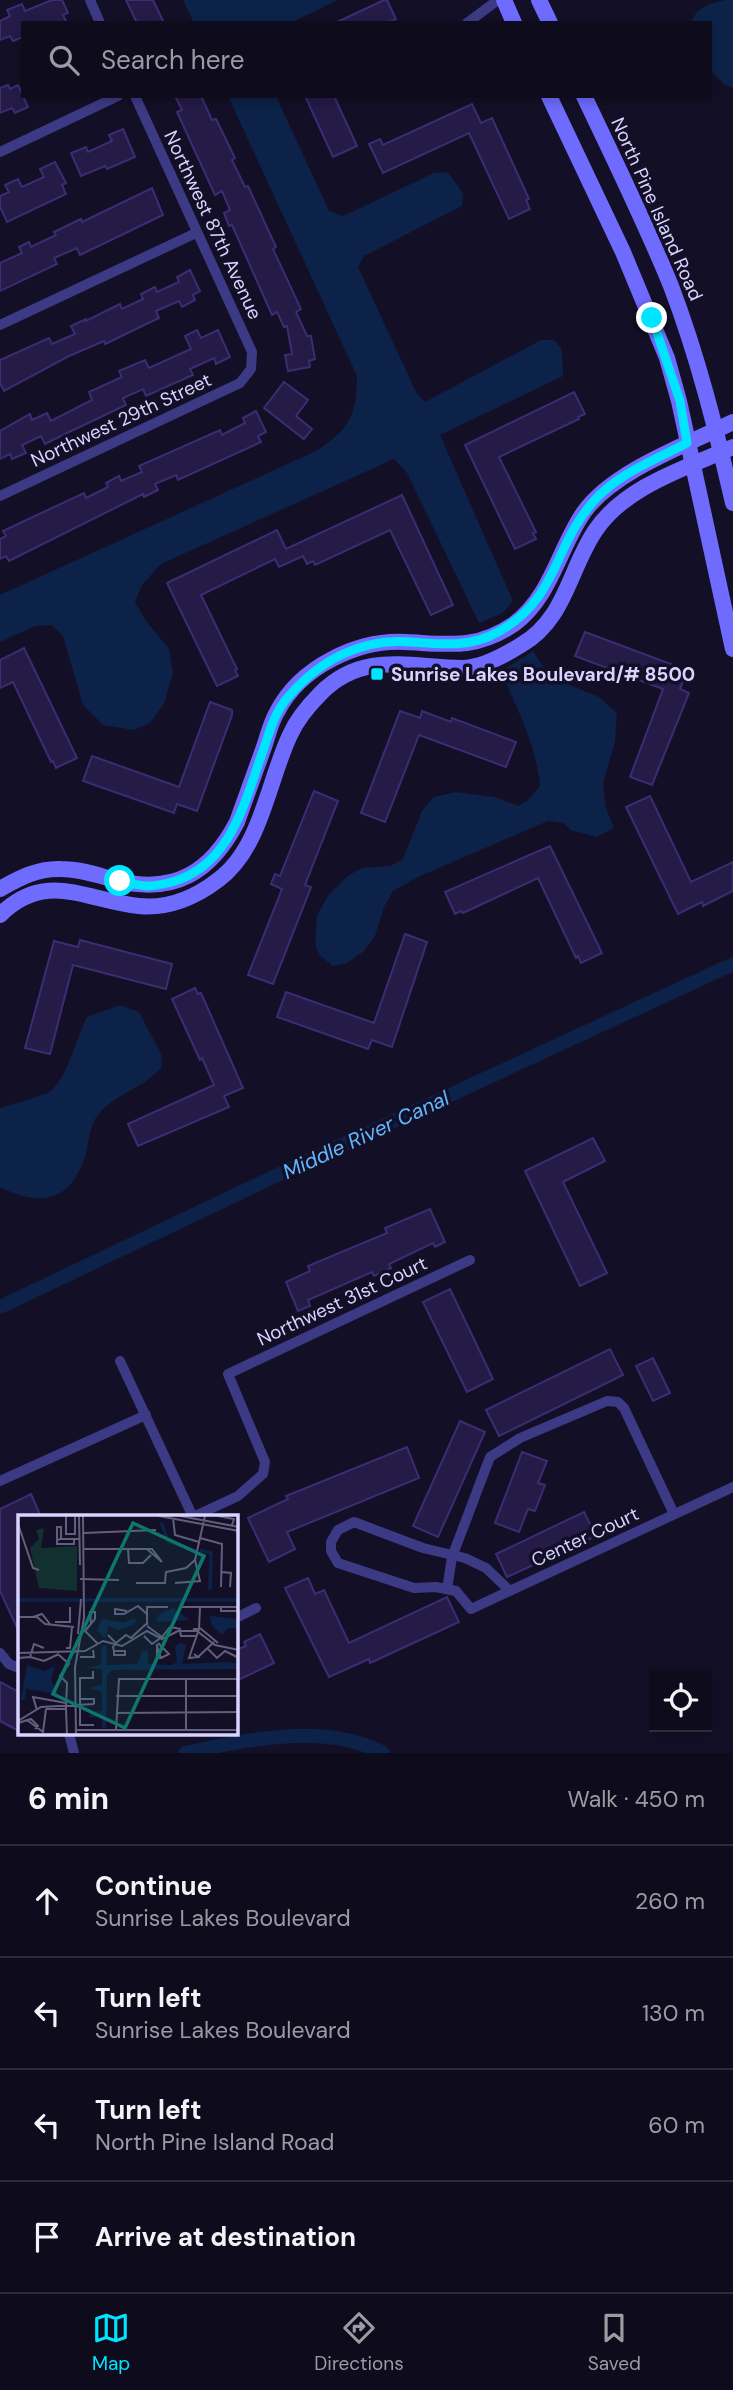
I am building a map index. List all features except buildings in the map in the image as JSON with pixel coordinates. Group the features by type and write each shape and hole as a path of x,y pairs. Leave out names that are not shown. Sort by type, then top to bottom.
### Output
{"street":[{"path":"90,0 99,21"},
{"path":"470,21 498,0"},
{"path":"504,0 513,21"},
{"path":"539,0 549,21"},
{"path":"0,152 114,98"},
{"name":"Northwest 87th Avenue","path":"136,98 252,352 251,369"},
{"path":"550,98 652,318 680,401 733,649"},
{"name":"North Pine Island Road","path":"585,98 646,227 671,288 704,383 716,430 727,449 733,502"},
{"path":"0,325 196,233"},
{"name":"Northwest 29th Street","path":"0,496 240,383 251,369"},
{"path":"0,889 32,873 61,869 147,886 194,874 213,859 228,839 237,822 277,711 306,678 332,658 366,646 396,641 441,645 466,643 491,636 513,624 537,601 583,513 595,499 624,476 733,422"},
{"path":"0,915 43,890 79,892 140,907 174,903 203,891 228,872 248,845 290,735 306,709 323,690 356,671 386,664 409,663 465,668 500,657 524,644 554,615 596,530 614,510 636,492 727,449"},
{"name":"Northwest 31st Court","path":"197,1515 238,1496 263,1474 265,1462 228,1374 470,1260"},
{"path":"120,1361 192,1515"},
{"path":"510,1591 486,1568 464,1558 452,1557 354,1522 338,1530 331,1542 331,1552 338,1563 414,1588 447,1589 452,1557 490,1457 520,1438 607,1401 618,1402 624,1408 674,1514"},
{"path":"0,1481 146,1415"},
{"name":"Center Court","path":"447,1589 456,1591 471,1609 733,1487"},
{"path":"238,1617 256,1608"},
{"path":"0,1653 9,1664 18,1668"},
{"path":"70,1736 74,1753"}],"water":[{"path":"183,0 338,0 294,21 193,21"},
{"path":"733,0 733,88 724,84 712,72 712,21 691,21 704,7"},
{"path":"229,98 277,98 329,211 343,216 434,173 448,172 463,193 462,206 364,256 358,267 417,394 425,402 541,340 554,340 562,350 563,376 440,435 513,601 503,613 479,623 407,473 394,459 161,564 142,585 135,602 146,621 169,649 173,672 164,704 150,723 134,730 103,725 83,705 63,636 52,625 35,626 0,642 0,595 316,451 337,436 349,420 355,402 357,376"},
{"path":"533,651 542,665 562,682 599,697 617,713 615,741 603,784 606,808 614,828 596,837 571,830 563,823 548,821 418,877 393,891 384,907 375,936 363,952 347,963 333,966 319,955 315,943 317,915 330,893 349,875 362,868 390,866 403,859 422,811 434,797 456,792 495,797 518,806 527,801 540,786 530,742 501,671"},
{"path":"120,1005 139,1012 161,1054 162,1066 148,1080 113,1101 98,1115 79,1171 62,1191 41,1198 28,1197 0,1187 0,1108 47,1093 54,1088 66,1070 87,1017"}],"waterway":[{"name":"Middle River Canal","path":"0,1307 733,964"},
{"path":"185,1753 285,1736 336,1738 383,1753"}],"place":[{"name":"Sunrise Lakes Boulevard/# 8500","path":"377,674"}],"route":[{"path":"120,881 147,886 163,884 194,874 208,864 220,851 237,822 277,711 306,678 332,658 366,646 396,641 441,645 466,643 491,636 526,614 547,584 583,513 595,499 624,476 687,443 680,401 652,318"}]}
